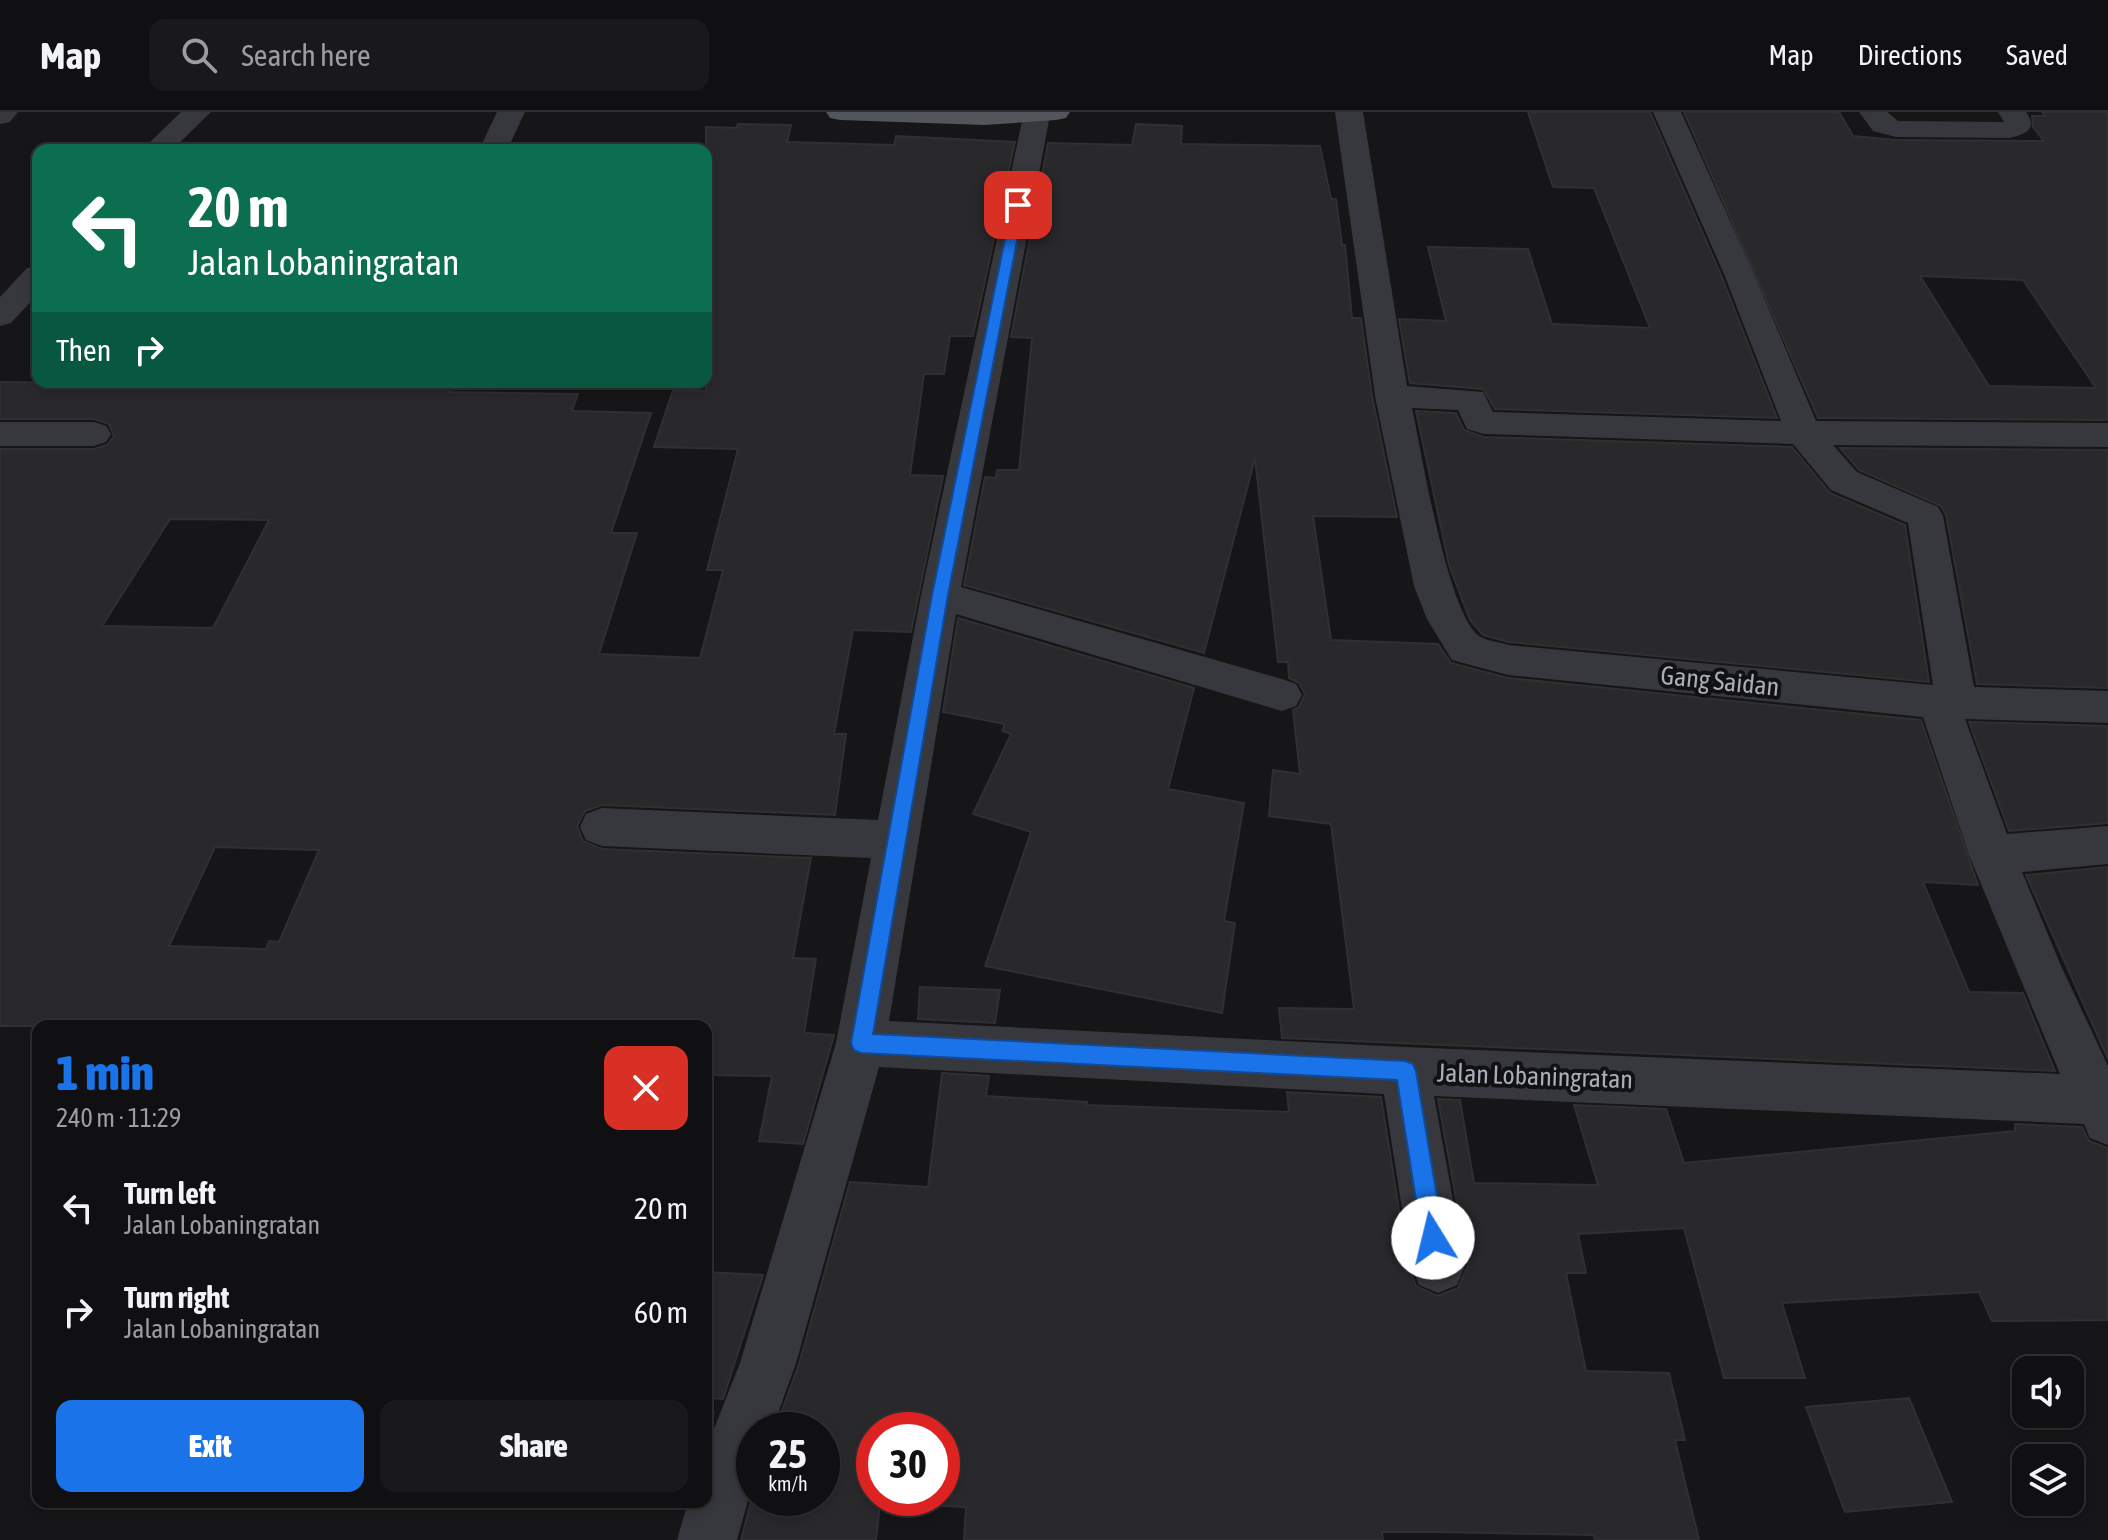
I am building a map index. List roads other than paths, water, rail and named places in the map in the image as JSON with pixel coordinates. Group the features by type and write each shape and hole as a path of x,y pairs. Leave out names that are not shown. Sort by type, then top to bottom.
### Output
{"main road":[{"path":"840,112 985,117 1046,114"}],"street":[{"path":"162,144 197,112"},
{"path":"496,144 511,112"},
{"path":"1349,112 1392,396 1471,400 1479,421 1484,423 1803,433 2108,435"},
{"path":"1667,112 1739,274 1803,433 1844,481 1925,516 1958,703 1991,855 2054,1006 2103,1110"},
{"path":"1873,112 1883,125 1896,129 2010,130 2018,127 2018,120 2012,112"},
{"path":"701,1538 768,1363 861,1043 940,595 1046,114"},
{"path":"0,316 32,281"},
{"name":"Gang Saidan","path":"1392,396 1440,613 1455,629 1463,646 1477,654 1508,660 1958,703 2108,707"},
{"path":"0,434 94,434"},
{"path":"940,595 1282,695"},
{"path":"602,827 895,840"},
{"path":"1991,855 2108,845"},
{"name":"Jalan Lobaningratan","path":"861,1043 2103,1110"},
{"path":"1405,1071 1438,1266"}]}
